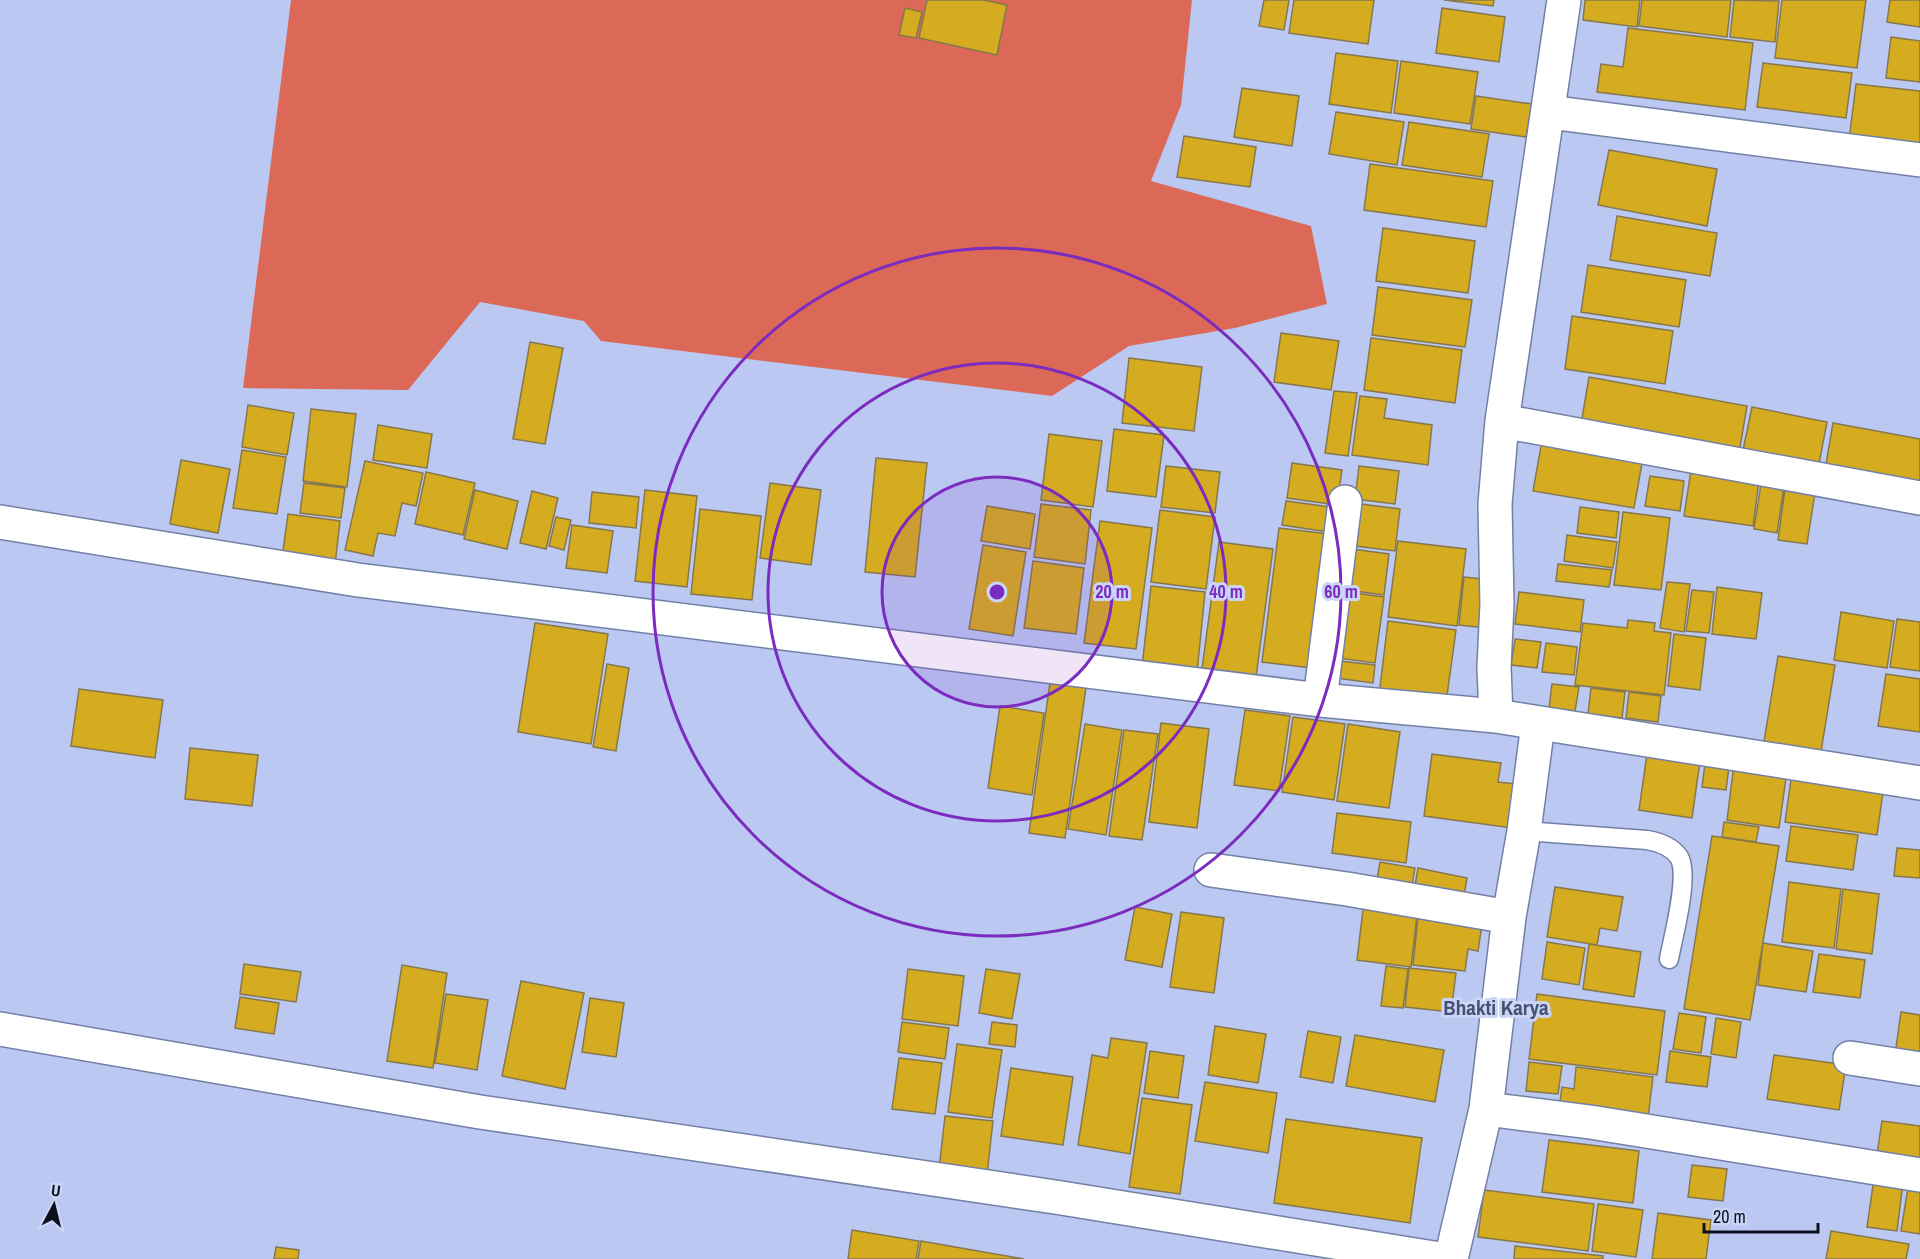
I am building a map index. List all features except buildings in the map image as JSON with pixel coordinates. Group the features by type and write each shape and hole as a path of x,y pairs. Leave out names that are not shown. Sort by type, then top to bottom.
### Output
{"street":[{"path":"1496,716 1495,504 1502,421 1564,0"},
{"path":"1549,112 1920,160"},
{"path":"1502,421 1920,498"},
{"path":"1320,700 1345,502"},
{"path":"0,522 358,580 1320,700 1496,716 1920,783"},
{"path":"1451,1259 1486,1109 1509,917 1524,831 1538,723"},
{"path":"1211,870 1347,889 1509,917"},
{"path":"0,1029 480,1112 1055,1197 1440,1259"},
{"path":"1850,1058 1920,1069"},
{"path":"1486,1109 1590,1122 1920,1175"}],"lane":[{"path":"1524,831 1647,840 1660,843 1672,850 1680,858 1684,882 1669,959"}],"shaded area":[{"path":"291,0 1192,0 1181,105 1151,181 1311,226 1327,304 1235,328 1129,346 1052,396 601,341 584,321 480,302 408,390 243,388"}],"district":[{"name":"Bhakti Karya","path":"1496,1007"}]}
